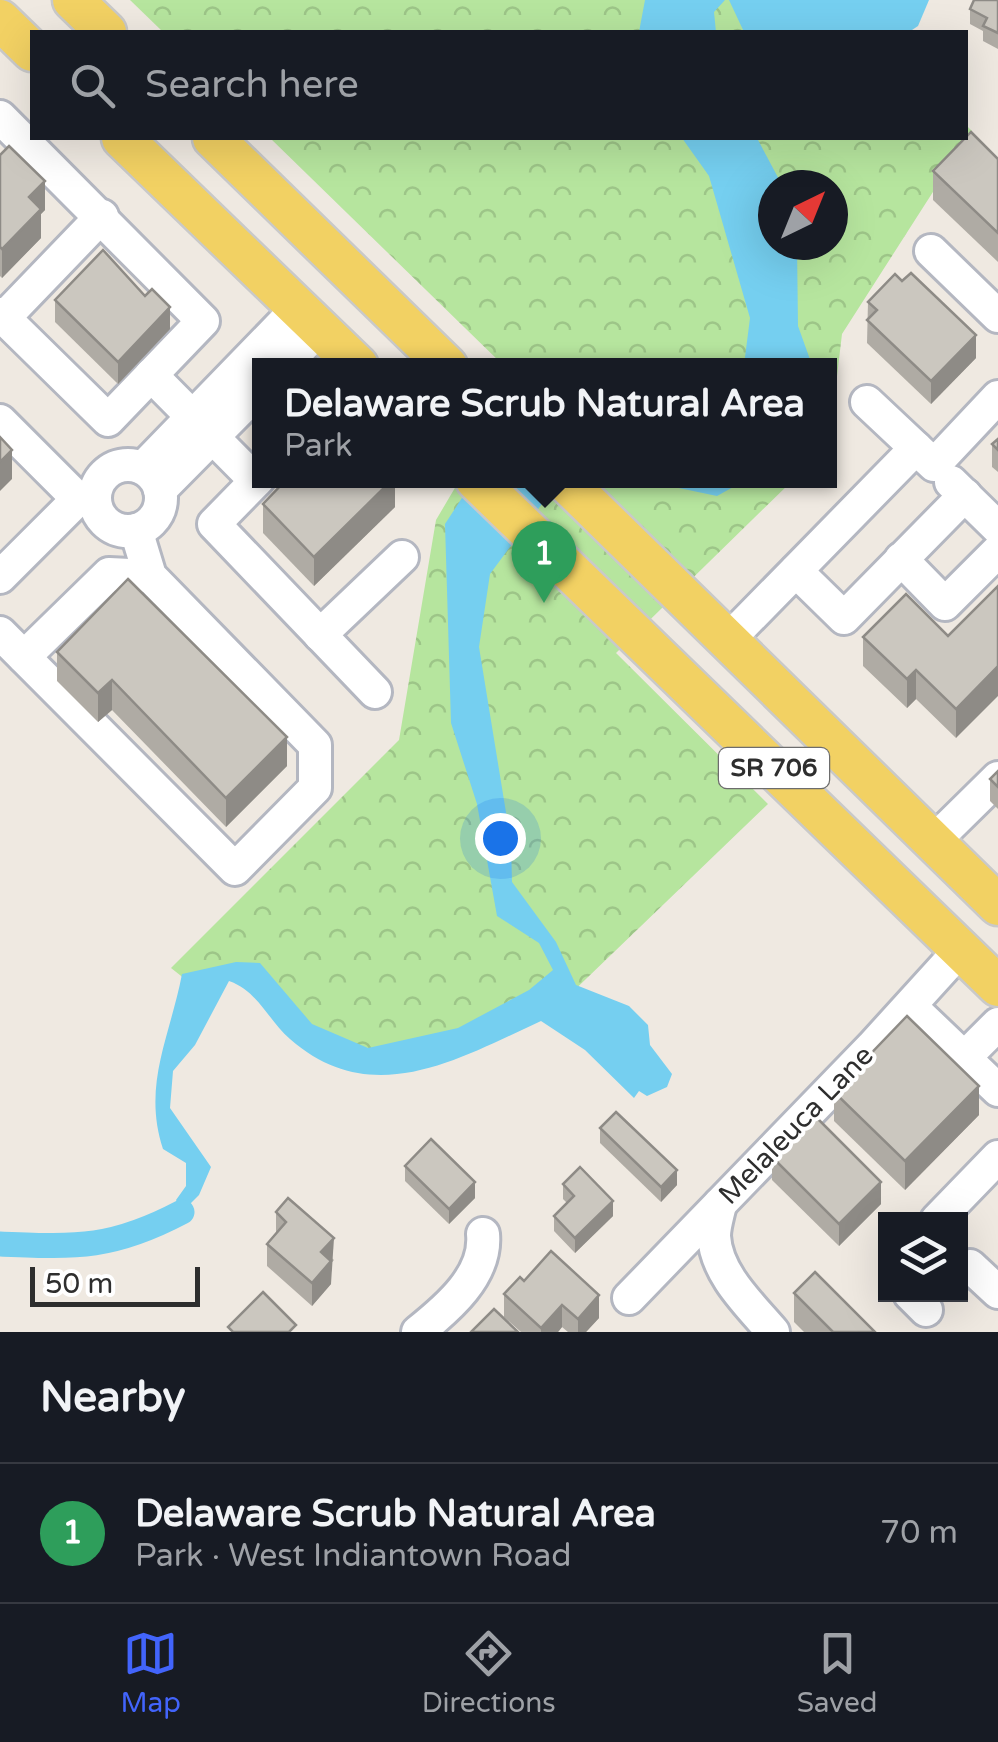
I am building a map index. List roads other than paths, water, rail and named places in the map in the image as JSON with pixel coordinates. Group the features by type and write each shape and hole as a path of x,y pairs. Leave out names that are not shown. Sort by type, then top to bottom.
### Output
{"main road":[{"path":"73,0 104,30"},
{"path":"0,20 30,49"},
{"path":"124,140 350,358"},
{"path":"215,140 438,358"},
{"name":"SR 706","path":"484,488 998,986"},
{"name":"SR 706","path":"577,493 998,905"}],"street":[{"path":"0,117 102,216 121,241 203,320 108,420 2,316 102,216"},
{"path":"931,251 998,316"},
{"path":"287,358 309,318"},
{"path":"270,358 309,318"},
{"path":"151,375 252,474"},
{"path":"151,479 252,377"},
{"path":"203,427 252,395"},
{"path":"728,641 796,571 998,397"},
{"path":"867,402 998,528"},
{"path":"0,421 86,499 108,525 121,531 136,530 156,516 151,479"},
{"path":"0,577 86,499 113,468 128,465 151,479"},
{"path":"252,486 214,524 375,692"},
{"path":"796,571 844,618 965,495"},
{"path":"0,633 234,868 315,788 315,745 150,576 136,530"},
{"path":"901,559 945,604 998,551"},
{"path":"320,634 402,557"},
{"path":"24,657 110,574 150,576"},
{"path":"933,842 998,778"},
{"name":"Melaleuca Lane","path":"629,1298 960,949"},
{"path":"910,1006 998,1090"},
{"path":"965,1058 998,1024"},
{"path":"946,1212 998,1157"},
{"path":"720,1204 714,1235 721,1265 743,1298 774,1332"},
{"path":"418,1332 443,1312 474,1274 484,1252 482,1234"},
{"path":"970,1266 998,1292"}],"water":[{"path":"645,0 725,0 714,12 716,30 639,30"},
{"path":"729,0 929,0 918,26 912,30 743,30"},
{"path":"683,140 758,140 774,170 758,170 758,260 797,260 798,326 809,358 745,358 750,318 709,176"},
{"path":"468,488 554,488 490,574 479,647 511,843 512,882 556,942 576,985 629,1006 648,1025 650,1045 672,1074 667,1087 647,1096 639,1091 634,1098 585,1050 541,1021 478,1050 415,1071 384,1075 352,1072 321,1060 290,1039 248,992 229,981 195,1045 173,1071 170,1108 211,1167 199,1195 182,1212 176,1200 186,1186 186,1163 163,1149 155,1104 160,1061 182,974 236,962 260,963 312,1024 368,1048 458,1028 529,990 553,970 539,943 497,916 477,804 451,723 445,524"},
{"path":"679,488 731,488 717,496"}],"waterway":[{"path":"0,1244 94,1243 135,1233 182,1212"}],"place":[{"name":"Delaware Scrub Natural Area","path":"544,603"}]}
